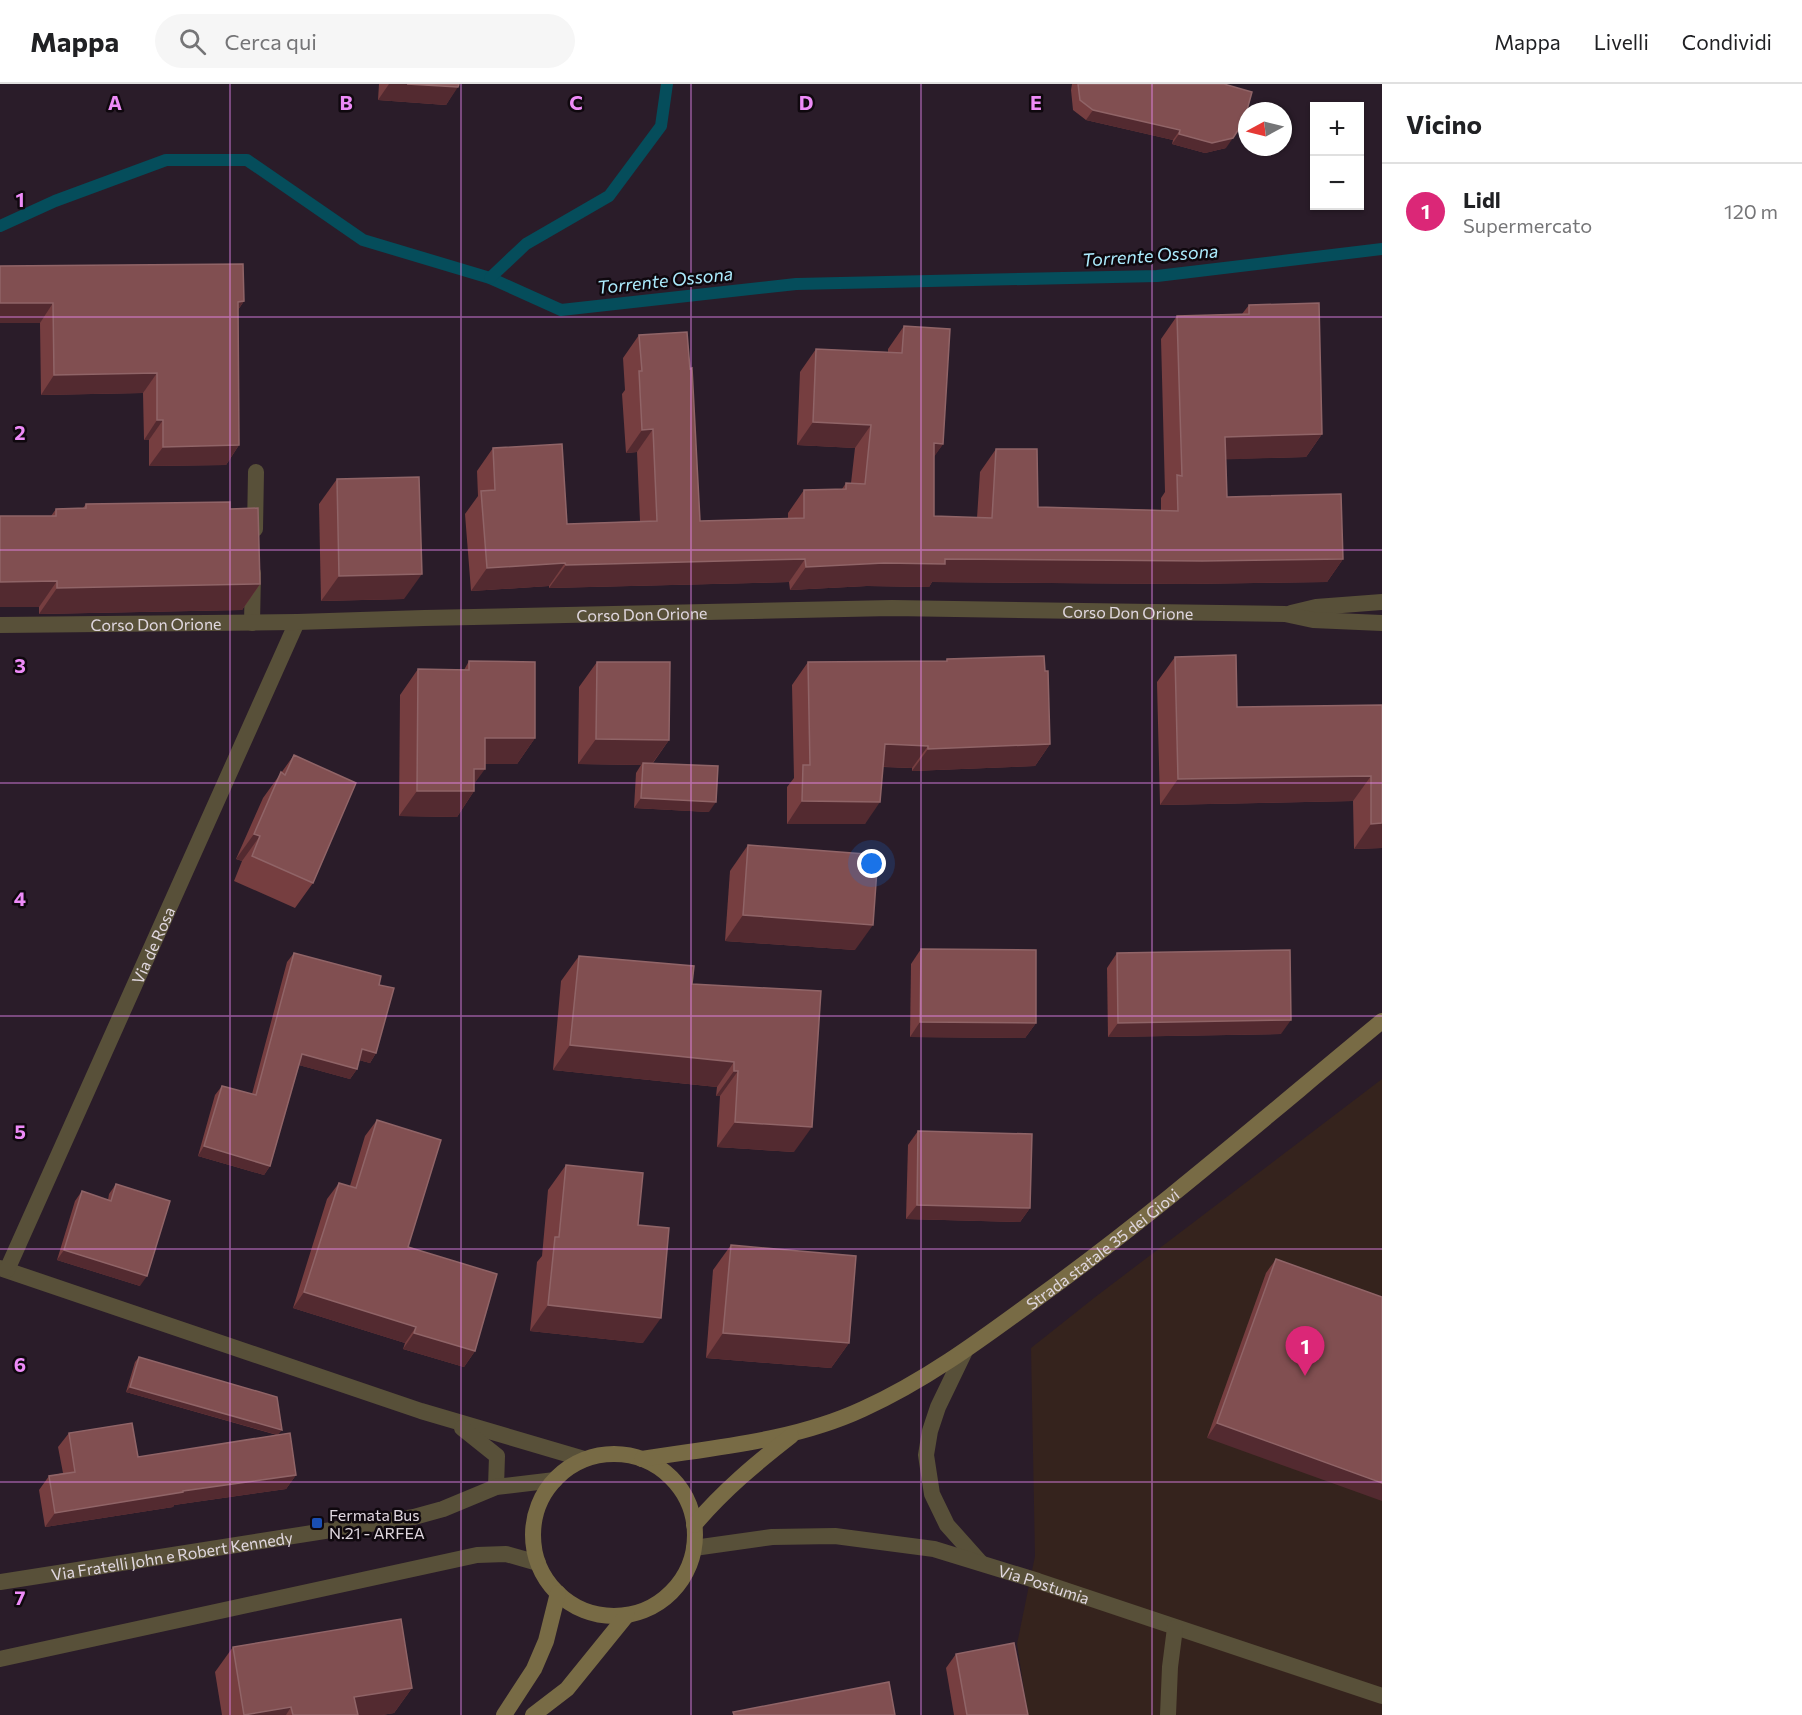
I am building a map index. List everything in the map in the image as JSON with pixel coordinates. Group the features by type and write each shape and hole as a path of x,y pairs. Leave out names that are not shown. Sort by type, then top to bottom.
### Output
{"main road":[{"name":"Strada statale 35 dei Giovi","path":"642,1459 794,1434 862,1410 905,1388 965,1351 1141,1220 1382,1021"},
{"name":"Strada statale 35 dei Giovi","path":"694,1525 752,1466 794,1434"},
{"path":"604,1454 623,1454 642,1459 666,1473 684,1494 694,1520 694,1548 686,1572 672,1593 651,1607 627,1615 602,1616 578,1608 558,1593 546,1579 538,1563 533,1541 535,1519 542,1498 555,1480 568,1468 585,1459 604,1454"},
{"path":"504,1715 534,1669 546,1641 558,1593"},
{"path":"533,1715 567,1689 627,1615"}],"street":[{"path":"252,623 256,472"},
{"name":"Corso Don Orione","path":"1285,614 1316,607 1382,602"},
{"name":"Corso Don Orione","path":"0,625 252,623 892,608 1285,614 1313,620 1382,624"},
{"name":"Via de Rosa","path":"3,1269 297,622"},
{"path":"3,1269 454,1421 585,1459"},
{"path":"965,1351 938,1407 930,1431 926,1455 932,1494 946,1525 982,1563"},
{"path":"454,1421 497,1456 496,1487"},
{"name":"Via Fratelli John e Robert Kennedy","path":"0,1582 414,1517 444,1509 496,1487 555,1480"},
{"name":"Via Postumia","path":"694,1548 772,1537 835,1536 934,1549 1382,1696"},
{"path":"0,1659 477,1555 506,1554 538,1563"},
{"path":"1168,1715 1170,1667 1175,1628"}],"shaded area":[{"path":"1382,1079 1382,1715 1028,1715 1017,1644 1035,1556 1031,1348"}],"building":[{"path":"407,84 459,84 458,87"},
{"path":"1078,84 1224,84 1252,92 1249,102 1238,102 1238,130 1233,138 1212,143 1179,134 1180,130 1093,110 1080,100"},
{"path":"243,264 244,301 238,302 239,445 163,447 163,420 157,420 157,373 54,375 53,303 0,303 0,266"},
{"path":"1319,303 1322,434 1225,437 1227,497 1341,494 1343,559 1202,561 945,559 945,564 884,563 806,567 805,559 566,565 565,563 487,568 481,491 495,490 493,448 562,444 567,524 657,521 653,429 642,430 639,371 642,371 639,335 687,332 690,369 692,368 700,521 804,518 804,490 846,489 846,483 865,484 871,425 813,422 816,349 902,353 904,326 950,329 943,444 934,443 934,516 992,518 996,449 1037,449 1038,507 1178,511 1177,475 1182,476 1177,316 1249,314 1249,305"},
{"path":"419,477 422,574 339,576 337,479"},
{"path":"230,502 230,509 258,508 260,584 57,588 57,581 0,582 0,516 56,516 56,509 86,508 86,504"},
{"path":"1236,655 1237,707 1382,705 1382,823 1371,824 1371,776 1178,779 1175,657"},
{"path":"1044,656 1045,671 1048,671 1050,744 928,749 928,746 885,744 880,802 802,801 803,765 810,765 808,662 947,661 947,659"},
{"path":"469,661 535,662 535,738 485,738 485,769 474,769 474,791 417,791 418,669 469,670"},
{"path":"597,662 670,662 669,740 596,739"},
{"path":"294,755 356,783 313,883 252,856 260,836 254,834 281,772 285,775"},
{"path":"643,763 718,766 716,802 641,798"},
{"path":"748,845 878,855 873,925 743,915"},
{"path":"921,949 1036,950 1036,1023 920,1022"},
{"path":"1290,950 1291,1020 1118,1023 1117,953"},
{"path":"294,953 381,976 379,985 394,988 376,1053 362,1049 357,1069 302,1054 270,1166 204,1146 222,1086 256,1095"},
{"path":"579,956 694,966 692,984 821,991 812,1127 735,1122 738,1071 734,1071 734,1062 570,1045"},
{"path":"377,1120 441,1140 408,1247 497,1274 475,1351 414,1333 416,1327 304,1292 339,1183 356,1188"},
{"path":"918,1131 1032,1134 1030,1208 917,1205"},
{"path":"566,1165 643,1173 638,1225 669,1228 661,1318 548,1305 555,1237 559,1237"},
{"path":"116,1184 170,1201 147,1276 64,1250 82,1191 111,1201"},
{"path":"731,1245 856,1256 849,1343 723,1333"},
{"path":"1276,1259 1382,1297 1382,1483 1217,1423"},
{"path":"139,1357 277,1397 282,1430 130,1387"},
{"path":"132,1423 138,1457 290,1433 296,1475 55,1513 49,1476 75,1472 69,1433"},
{"path":"401,1619 412,1688 354,1697 358,1715 293,1715 291,1707 244,1715 233,1647"},
{"path":"1014,1643 1028,1715 967,1715 956,1654"},
{"path":"889,1682 895,1715 734,1715 733,1712"}],"waterway":[{"path":"490,278 526,244 609,196 661,126 667,84"},
{"name":"Torrente Ossona","path":"0,226 55,201 166,160 247,160 363,240 490,278 561,310 796,284 1157,276 1382,249"}],"place":[{"name":"Lidl","path":"1305,1376"},
{"name":"Fermata Bus N.21 - ARFEA","path":"317,1523"}]}
